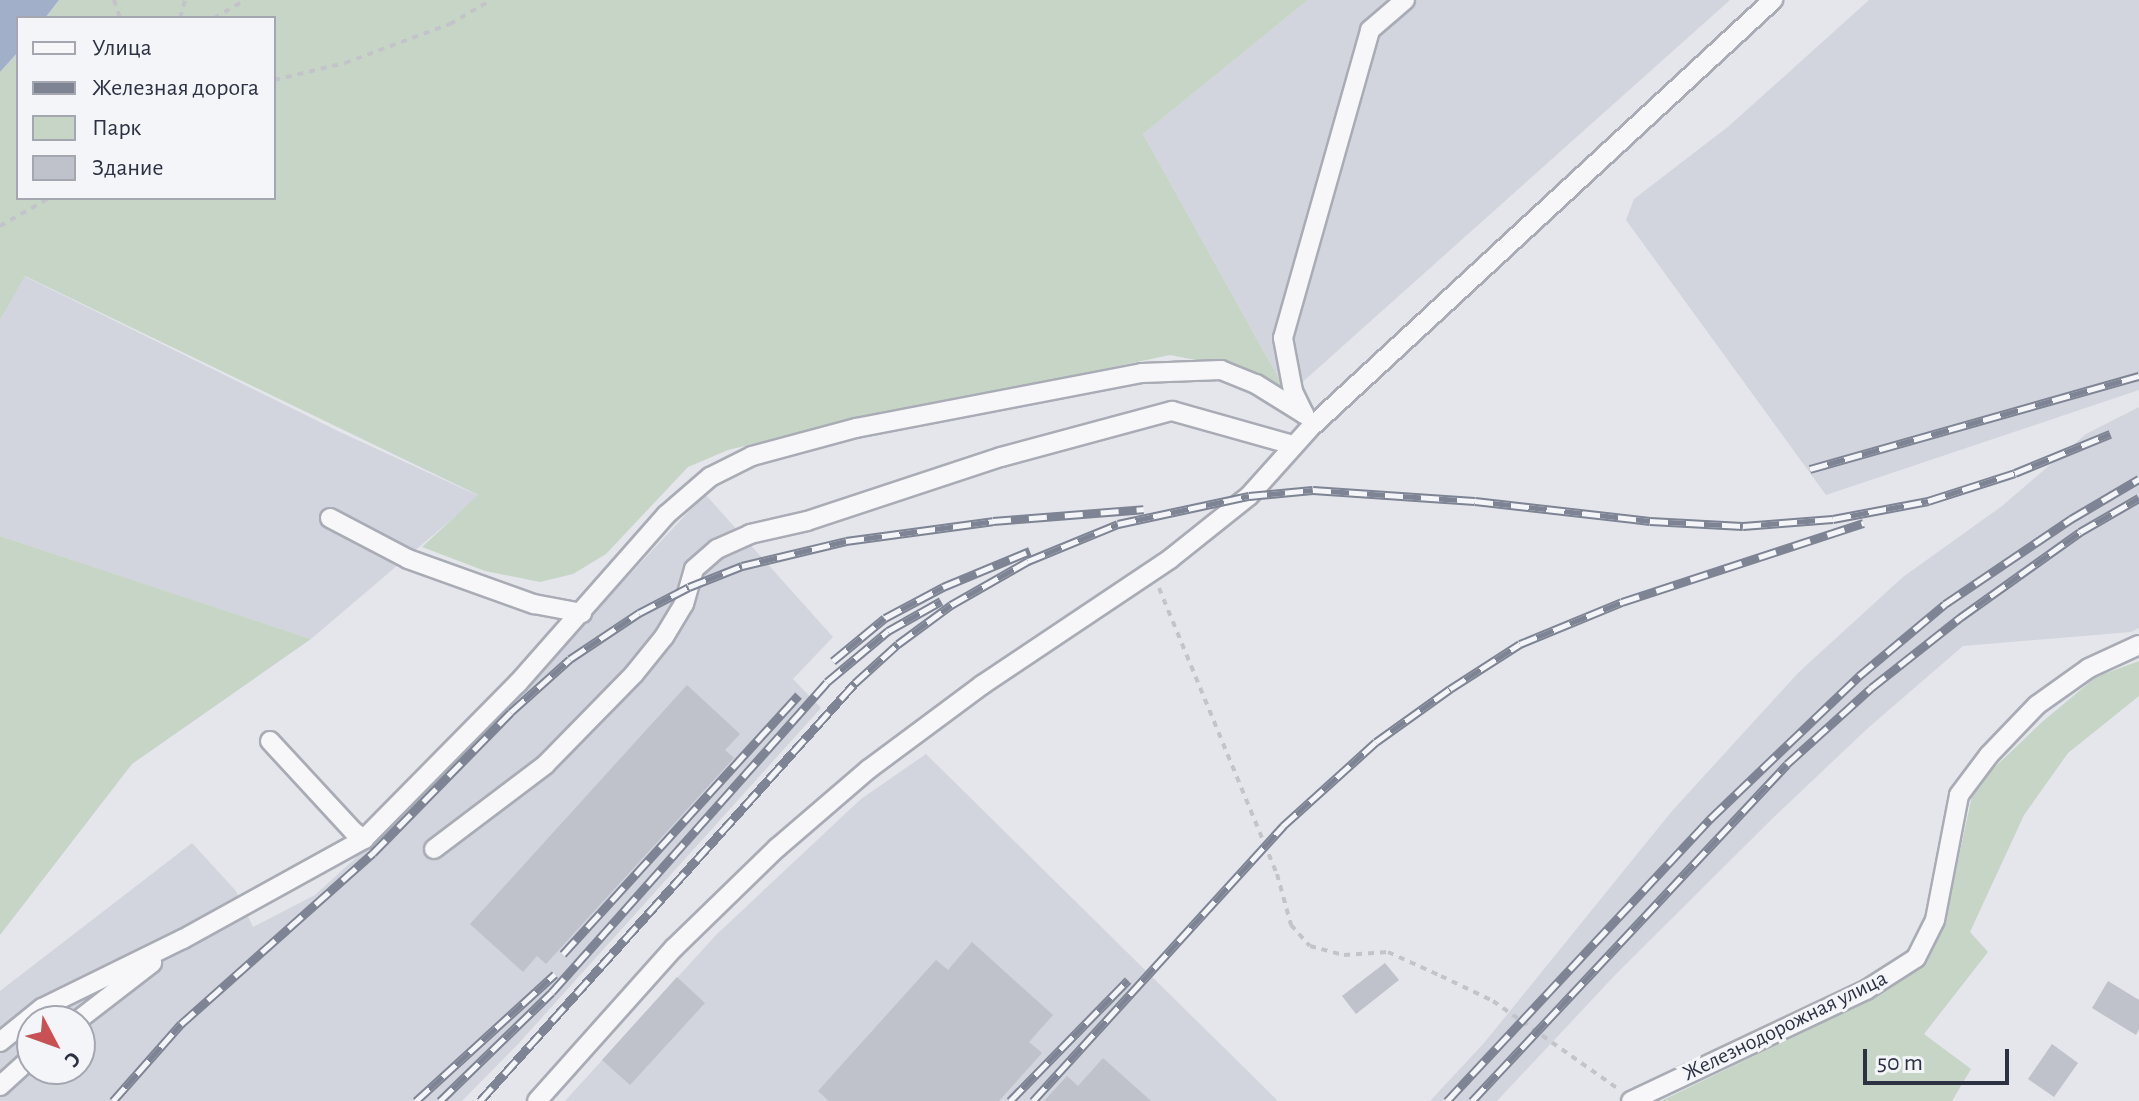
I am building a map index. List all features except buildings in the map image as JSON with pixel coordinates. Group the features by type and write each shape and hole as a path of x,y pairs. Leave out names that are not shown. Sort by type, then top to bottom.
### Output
{"street":[{"path":"1307,421 1293,391 1283,338 1370,30 1405,0"},
{"path":"537,1101 674,948 777,848 869,769 982,685 1153,571 1249,496 1293,445 1307,421 1773,0"},
{"path":"0,1042 42,1008 183,939 364,839 582,613 666,515 710,477 752,456 856,428 1142,373 1221,370 1256,384 1307,421"},
{"path":"434,849 545,765 634,674 664,637 684,604 694,569 717,549 750,534 807,521 1001,457 1172,411 1293,445"},
{"path":"330,518 408,559 534,604 582,613"},
{"name":"Железнодорожная улица","path":"1632,1101 1866,990 1916,958 1935,920 1959,795 1989,755 2037,705 2089,668 2139,645"},
{"path":"270,741 353,831 364,839"},
{"path":"96,1006 183,939"},
{"path":"0,1086 16,1072"}],"path":[{"path":"217,16 245,0"},
{"path":"276,80 345,63 450,24 491,0"},
{"path":"0,226 46,200"},
{"path":"1153,571 1277,874 1291,925 1310,946 1344,955 1388,952 1493,1001 1632,1101"}],"shaded area":[{"path":"1308,0 1730,0 1288,395 1143,134"},
{"path":"1869,0 2139,0 2139,390 1826,495 1626,220 1634,199 1729,126"},
{"path":"24,276 340,432 479,496 311,639 0,536 0,320"},
{"path":"2139,407 2139,628 2131,632 1963,646 1868,728 1775,816 1617,973 1497,1101 1430,1101 1484,1043 1672,811 1799,672 1903,577 2002,506 2086,434"},
{"path":"705,494 833,637 793,679 821,708 519,1043 462,1101 0,1101 0,991 192,843 236,891 253,927 315,895 417,802"},
{"path":"926,754 1278,1101 565,1101 716,935 861,799"}],"green space":[{"path":"59,0 1308,0 1143,134 1288,395 1211,363 1170,355 781,437 728,450 688,467 606,554 573,574 540,582 485,571 422,547 478,495 25,276 0,320 0,72 16,54 16,200 276,200 276,16 47,16"},
{"path":"0,536 311,639 132,764 0,935"},
{"path":"2139,661 2139,696 2068,753 2024,815 1970,932 1988,952 1924,1034 1971,1069 1952,1101 1661,1101 1876,997 1922,962 1945,919 1974,787 2042,722 2096,677"}],"water":[{"path":"0,0 59,0 47,16 16,16 16,54 0,72"}],"railway":[{"path":"1810,469 2139,376"},
{"path":"480,1101 855,683 898,644 951,605 1028,561 1118,524 1249,496 1313,490 1475,501 1650,521 1743,526 1833,519 1928,501 2015,473 2110,434"},
{"path":"1447,1101 1710,819 1859,676 1945,604 2071,519 2139,479"},
{"path":"1472,1101 1787,764 1871,688 1961,617 2080,532 2139,498"},
{"path":"113,1101 181,1024 373,853 511,712 570,659 639,613 689,587 742,566 846,541 993,521 1144,509"},
{"path":"1033,1101 1283,826 1376,742 1450,689 1520,644 1622,602 1863,523"},
{"path":"833,661 885,618 943,587 1030,551"},
{"path":"440,1101 552,992 827,682 888,631 941,601"},
{"path":"563,954 799,695"},
{"path":"416,1101 555,974"},
{"path":"1010,1101 1128,980"}]}
